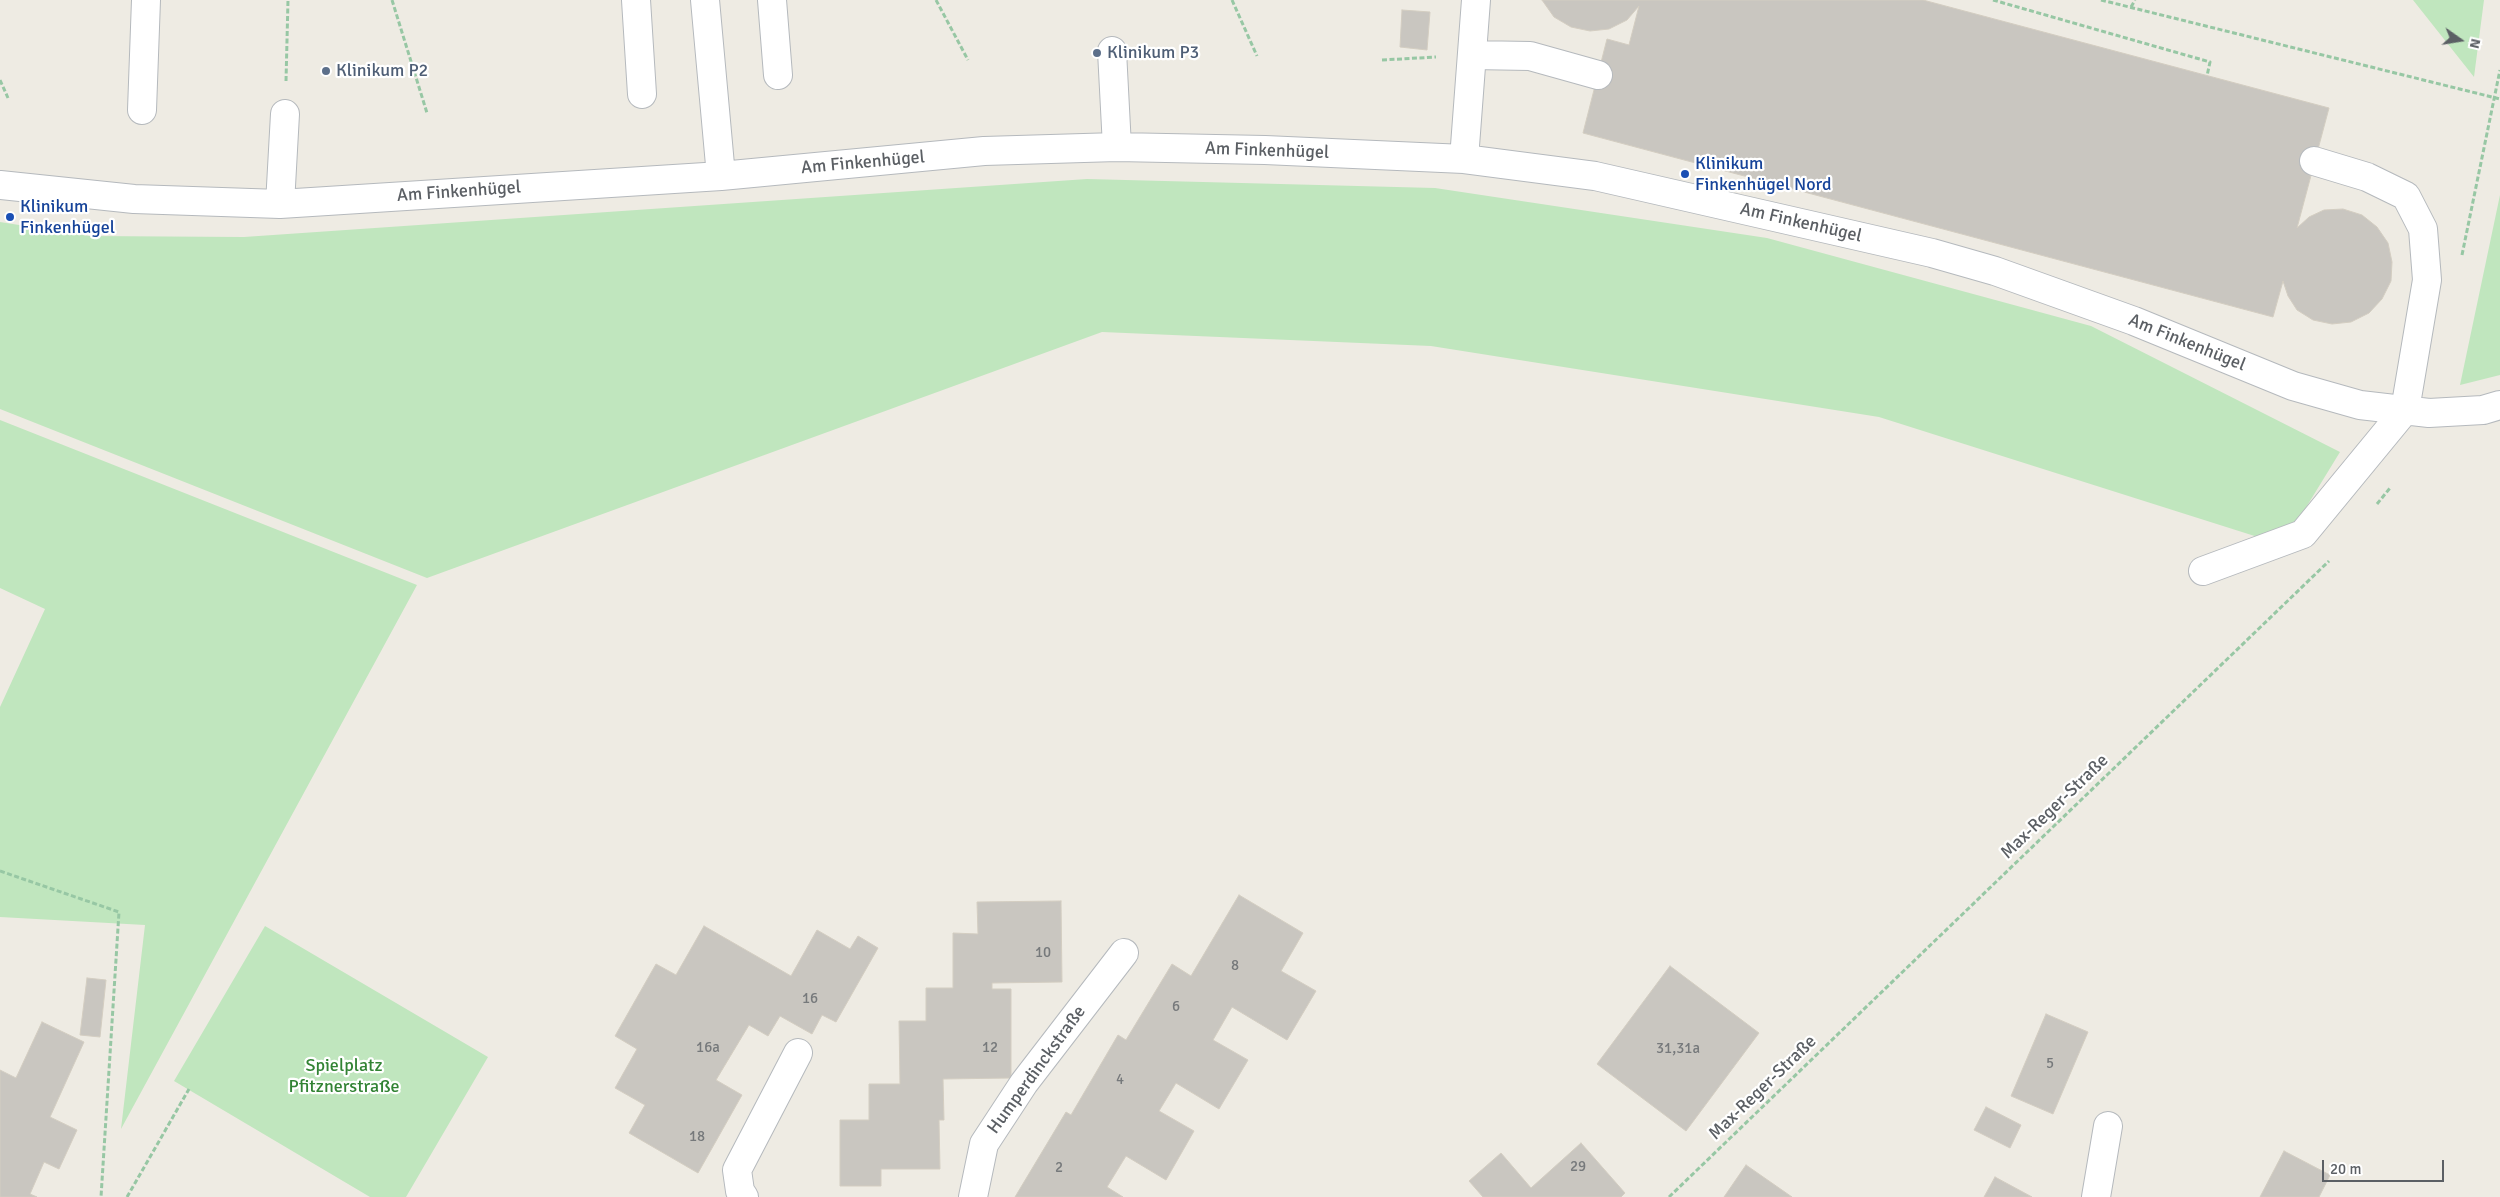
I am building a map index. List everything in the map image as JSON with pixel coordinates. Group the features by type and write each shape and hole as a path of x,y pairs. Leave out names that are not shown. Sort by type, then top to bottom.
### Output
{"street":[{"path":"142,110 146,0"},
{"path":"636,0 642,94"},
{"path":"705,0 721,176"},
{"path":"772,0 778,75"},
{"path":"1464,159 1476,0"},
{"path":"1112,51 1118,147"},
{"path":"1472,55 1530,56 1598,75"},
{"path":"280,204 285,114"},
{"name":"Am Finkenhügel","path":"0,185 134,199 280,204 721,176 984,151 1118,147 1266,150 1464,159 1595,176 1932,253 1995,271 2134,320 2293,386 2360,405 2438,413 2483,410 2500,405"},
{"path":"2203,572 2303,534 2405,410 2427,280 2423,228 2406,196 2367,177 2314,162"},
{"name":"Humperdinckstraße","path":"973,1197 984,1144 1024,1083 1124,952"},
{"path":"744,1197 740,1191 737,1170 798,1053"},
{"path":"2096,1197 2108,1126"}],"path":[{"path":"285,114 288,0"},
{"path":"392,0 427,113"},
{"path":"936,0 968,60"},
{"path":"1232,0 1257,56"},
{"path":"1994,0 2210,62 2207,76"},
{"path":"2101,0 2500,99"},
{"path":"2131,6 2135,0"},
{"path":"1382,60 1472,55"},
{"path":"2495,98 2500,70"},
{"path":"0,80 8,98"},
{"path":"2375,506 2392,483"},
{"name":"Max-Reger-Straße","path":"1669,1197 2333,556"},
{"path":"0,871 119,912 101,1197"},
{"path":"128,1197 189,1089"}],"green space":[{"path":"2413,0 2484,0 2474,77"},
{"path":"1087,179 1435,188 1767,238 2091,326 2340,452 2283,545 1879,417 1431,346 1102,332 427,578 0,409 0,222 89,236 244,237"},
{"path":"2500,195 2500,375 2460,385"},
{"path":"0,420 417,585 121,1129 145,925 0,917 0,707 45,609 0,588"},
{"name":"Spielplatz Pfitznerstraße","path":"265,926 488,1057 406,1197 370,1197 174,1081"}],"building":[{"path":"1542,0 1923,0 2329,108 2297,228 2309,217 2324,210 2343,209 2362,215 2377,227 2388,243 2392,262 2391,281 2382,299 2369,313 2351,322 2332,324 2313,320 2297,310 2288,296 2283,281 2273,317 1583,133 1607,39 1629,45 1639,6 1627,20 1609,29 1590,31 1571,27 1554,17"},
{"path":"1402,10 1430,12 1427,50 1400,47"},
{"path":"1239,895 1303,933 1281,971 1316,991 1287,1040 1232,1007 1213,1040 1248,1060 1219,1109 1176,1083 1159,1111 1194,1131 1166,1180 1126,1156 1107,1187 1123,1197 1015,1197 1066,1112 1071,1115 1118,1035 1126,1040 1172,964 1191,976"},
{"path":"1061,901 1062,982 992,983 992,989 1011,989 1011,1078 943,1079 944,1120 939,1120 940,1169 881,1169 881,1186 840,1186 840,1120 869,1120 869,1084 900,1084 899,1021 926,1021 926,988 953,988 953,933 978,934 977,902"},
{"path":"704,926 791,976 817,930 850,949 858,936 878,948 836,1022 822,1015 812,1034 780,1016 768,1036 749,1025 716,1080 742,1095 698,1173 629,1133 645,1105 615,1088 637,1049 615,1036 656,964 676,975"},
{"path":"1670,966 1759,1033 1686,1131 1597,1064"},
{"path":"87,978 106,980 100,1037 80,1035"},
{"path":"2046,1014 2088,1032 2053,1114 2011,1096"},
{"path":"42,1022 84,1042 50,1117 77,1130 59,1169 44,1162 30,1194 37,1197 0,1197 0,1070 16,1078"},
{"path":"1986,1107 2021,1125 2010,1148 1974,1130"},
{"path":"1581,1143 1625,1193 1621,1197 1483,1197 1469,1181 1501,1153 1531,1188"},
{"path":"2284,1151 2330,1175 2319,1197 2260,1197"},
{"path":"1746,1165 1792,1197 1724,1197"},
{"path":"1995,1177 2032,1197 1984,1197"}],"place":[{"name":"Klinikum P3","path":"1097,53"},
{"name":"Klinikum P2","path":"326,71"},
{"name":"Klinikum Finkenhügel Nord","path":"1685,174"},
{"name":"Klinikum Finkenhügel","path":"10,217"}]}
